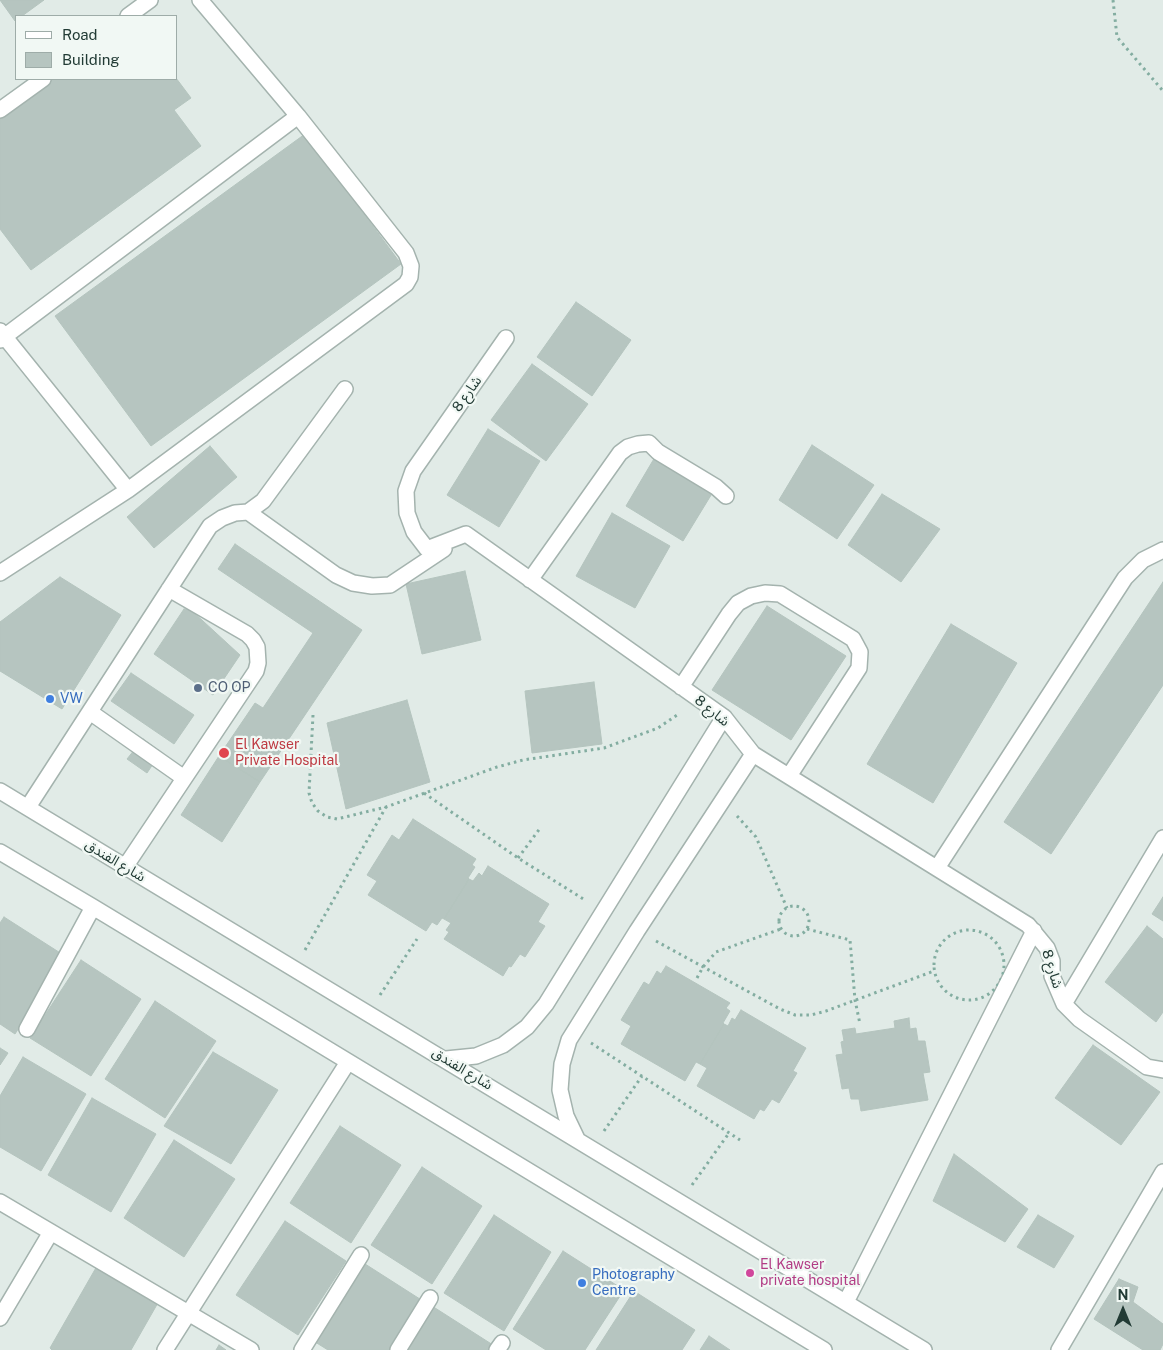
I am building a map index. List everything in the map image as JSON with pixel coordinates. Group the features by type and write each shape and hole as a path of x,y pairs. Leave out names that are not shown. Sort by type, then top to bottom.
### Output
{"street":[{"path":"129,15 150,0"},
{"path":"0,573 128,490 406,284 410,277 411,266 406,253 298,116 200,0"},
{"path":"0,110 42,80"},
{"path":"128,490 1,336 298,116"},
{"name":"شارع 8","path":"506,338 413,471 406,491 407,512 414,532 427,549 466,534 724,717 754,754 1028,926 1047,948 1052,961 1052,976 1064,1004 1079,1019 1147,1067 1163,1070"},
{"path":"28,807 210,526 222,518 248,512 263,501 345,389"},
{"path":"530,580 620,453 628,447 648,443 658,452 716,487 726,496"},
{"path":"248,512 336,575 353,582 372,586 390,585 466,534"},
{"path":"937,868 1125,578 1143,560 1163,550"},
{"path":"125,867 256,671 259,655 253,640 247,634 169,588"},
{"path":"681,687 729,614 738,603 751,596 765,593 780,594 853,639 860,652 859,668 789,776"},
{"path":"90,712 184,778"},
{"path":"446,1059 476,1056 503,1045 527,1027 546,1004 724,717"},
{"path":"577,1139 566,1116 560,1090 562,1064 569,1040 637,930 754,754"},
{"name":"شارع الفندق","path":"0,791 846,1302 913,1347"},
{"path":"1064,1004 1163,838"},
{"path":"0,852 824,1350"},
{"path":"27,1030 93,907"},
{"path":"846,1302 1034,932"},
{"path":"165,1350 348,1062"},
{"path":"1059,1350 1163,1172"},
{"path":"0,1202 251,1350"},
{"path":"0,1318 51,1232"},
{"path":"302,1350 361,1255"},
{"path":"398,1350 430,1298"}],"path":[{"path":"1113,0 1117,37 1163,90"},
{"path":"313,715 308,793 318,811 328,817 337,819 386,807 497,767 522,760 604,748 658,728 699,700"},
{"path":"423,793 518,858 603,911"},
{"path":"723,800 756,837 787,908"},
{"path":"294,968 386,807"},
{"path":"518,858 541,827"},
{"path":"794,906 802,908 807,914 810,921 807,929 802,934 794,936 787,934 781,929 779,921 781,914 787,908 794,906"},
{"path":"697,978 703,967 716,952 781,929"},
{"path":"807,929 850,940 855,1000 860,1024"},
{"path":"637,930 780,1009 795,1015 811,1015 934,971"},
{"path":"963,930 981,931 992,937 1000,947 1004,958 1004,971 1000,982 992,992 982,998 970,1000 957,998 946,992 934,971 934,959 938,947 946,937 963,930"},
{"path":"369,1013 417,939"},
{"path":"574,1032 740,1140"},
{"path":"593,1148 642,1076"},
{"path":"680,1201 729,1133"}],"building":[{"path":"0,0 44,0 23,15 15,15 15,21"},
{"path":"51,80 178,80 191,98 174,110 201,146 31,270 0,229 0,117"},
{"path":"305,134 401,264 151,446 55,316"},
{"path":"576,302 631,340 592,396 537,357"},
{"path":"532,364 588,404 546,461 491,420"},
{"path":"488,429 540,461 499,527 447,495"},
{"path":"812,445 874,485 837,539 779,500"},
{"path":"210,446 237,477 154,548 127,517"},
{"path":"658,452 716,487 683,541 626,506"},
{"path":"882,494 940,529 901,582 848,545"},
{"path":"612,513 670,546 635,608 576,576"},
{"path":"235,544 362,630 260,782 219,756 255,703 263,708 313,633 218,569"},
{"path":"465,571 481,640 422,654 406,584"},
{"path":"60,577 121,615 62,709 0,671 0,622"},
{"path":"1163,582 1163,685 1051,854 1004,822"},
{"path":"767,606 846,656 791,740 712,690"},
{"path":"184,609 191,610 240,655 213,695 154,654"},
{"path":"951,624 1017,663 933,803 867,764"},
{"path":"131,673 194,715 174,744 111,701"},
{"path":"594,682 602,744 532,753 525,691"},
{"path":"407,700 430,782 346,809 327,723"},
{"path":"143,739 161,752 147,773 127,759"},
{"path":"219,756 260,782 222,842 181,815"},
{"path":"413,819 476,859 472,865 475,867 469,879 444,919 442,918 437,925 432,922 426,931 368,895 377,881 367,875 392,835 399,840"},
{"path":"488,866 549,904 538,922 545,926 525,957 520,954 503,976 444,939 449,932 446,930 451,923 444,919 469,879 473,881 479,873 482,876"},
{"path":"1163,897 1163,921 1152,914"},
{"path":"4,917 65,956 15,1034 0,1024 0,923"},
{"path":"1147,926 1163,939 1163,1012 1156,1022 1105,982"},
{"path":"81,960 141,999 91,1076 30,1038"},
{"path":"666,966 730,1003 726,1008 730,1011 724,1024 700,1064 696,1062 685,1081 621,1044 631,1026 621,1020 644,982 649,985 657,971 661,974"},
{"path":"155,1001 216,1041 165,1118 105,1079"},
{"path":"741,1010 806,1048 793,1071 797,1073 779,1103 772,1099 764,1111 760,1109 754,1119 697,1086 707,1068 700,1064 724,1024 728,1026 732,1018 735,1020"},
{"path":"909,1018 910,1029 916,1028 918,1041 925,1041 930,1072 923,1073 928,1100 861,1111 859,1099 851,1099 849,1088 842,1089 836,1055 843,1054 841,1042 844,1041 842,1030 855,1028 856,1034 895,1028 894,1021"},
{"path":"1093,1045 1160,1092 1121,1145 1055,1098"},
{"path":"0,1048 8,1053 0,1065"},
{"path":"213,1052 278,1090 231,1164 164,1126"},
{"path":"23,1057 86,1094 41,1171 0,1147 0,1096"},
{"path":"92,1098 156,1134 111,1212 48,1175"},
{"path":"340,1126 401,1165 351,1243 290,1203"},
{"path":"174,1140 235,1179 184,1257 124,1218"},
{"path":"954,1154 1028,1209 1005,1242 933,1201"},
{"path":"422,1167 482,1206 432,1284 371,1245"},
{"path":"494,1215 551,1252 504,1331 444,1293"},
{"path":"1038,1215 1074,1236 1054,1268 1017,1247"},
{"path":"285,1221 346,1261 298,1335 236,1295"},
{"path":"563,1251 624,1290 585,1350 546,1350 513,1329"},
{"path":"362,1262 423,1301 391,1350 328,1350 312,1340"},
{"path":"97,1266 159,1301 131,1350 52,1350 50,1348"},
{"path":"1119,1279 1138,1287 1133,1302 1163,1324 1163,1344 1160,1350 1143,1350 1094,1319"},
{"path":"634,1291 695,1330 682,1350 596,1350"},
{"path":"432,1306 493,1345 490,1350 404,1350"},
{"path":"709,1336 730,1350 700,1350"},
{"path":"219,1345 226,1350 216,1350"}],"place":[{"name":"CO OP","path":"198,688"},
{"name":"VW","path":"50,699"},
{"name":"El Kawser Private Hospital","path":"224,753"},
{"name":"El Kawser private hospital","path":"750,1273"},
{"name":"Photography Centre","path":"582,1283"}]}
